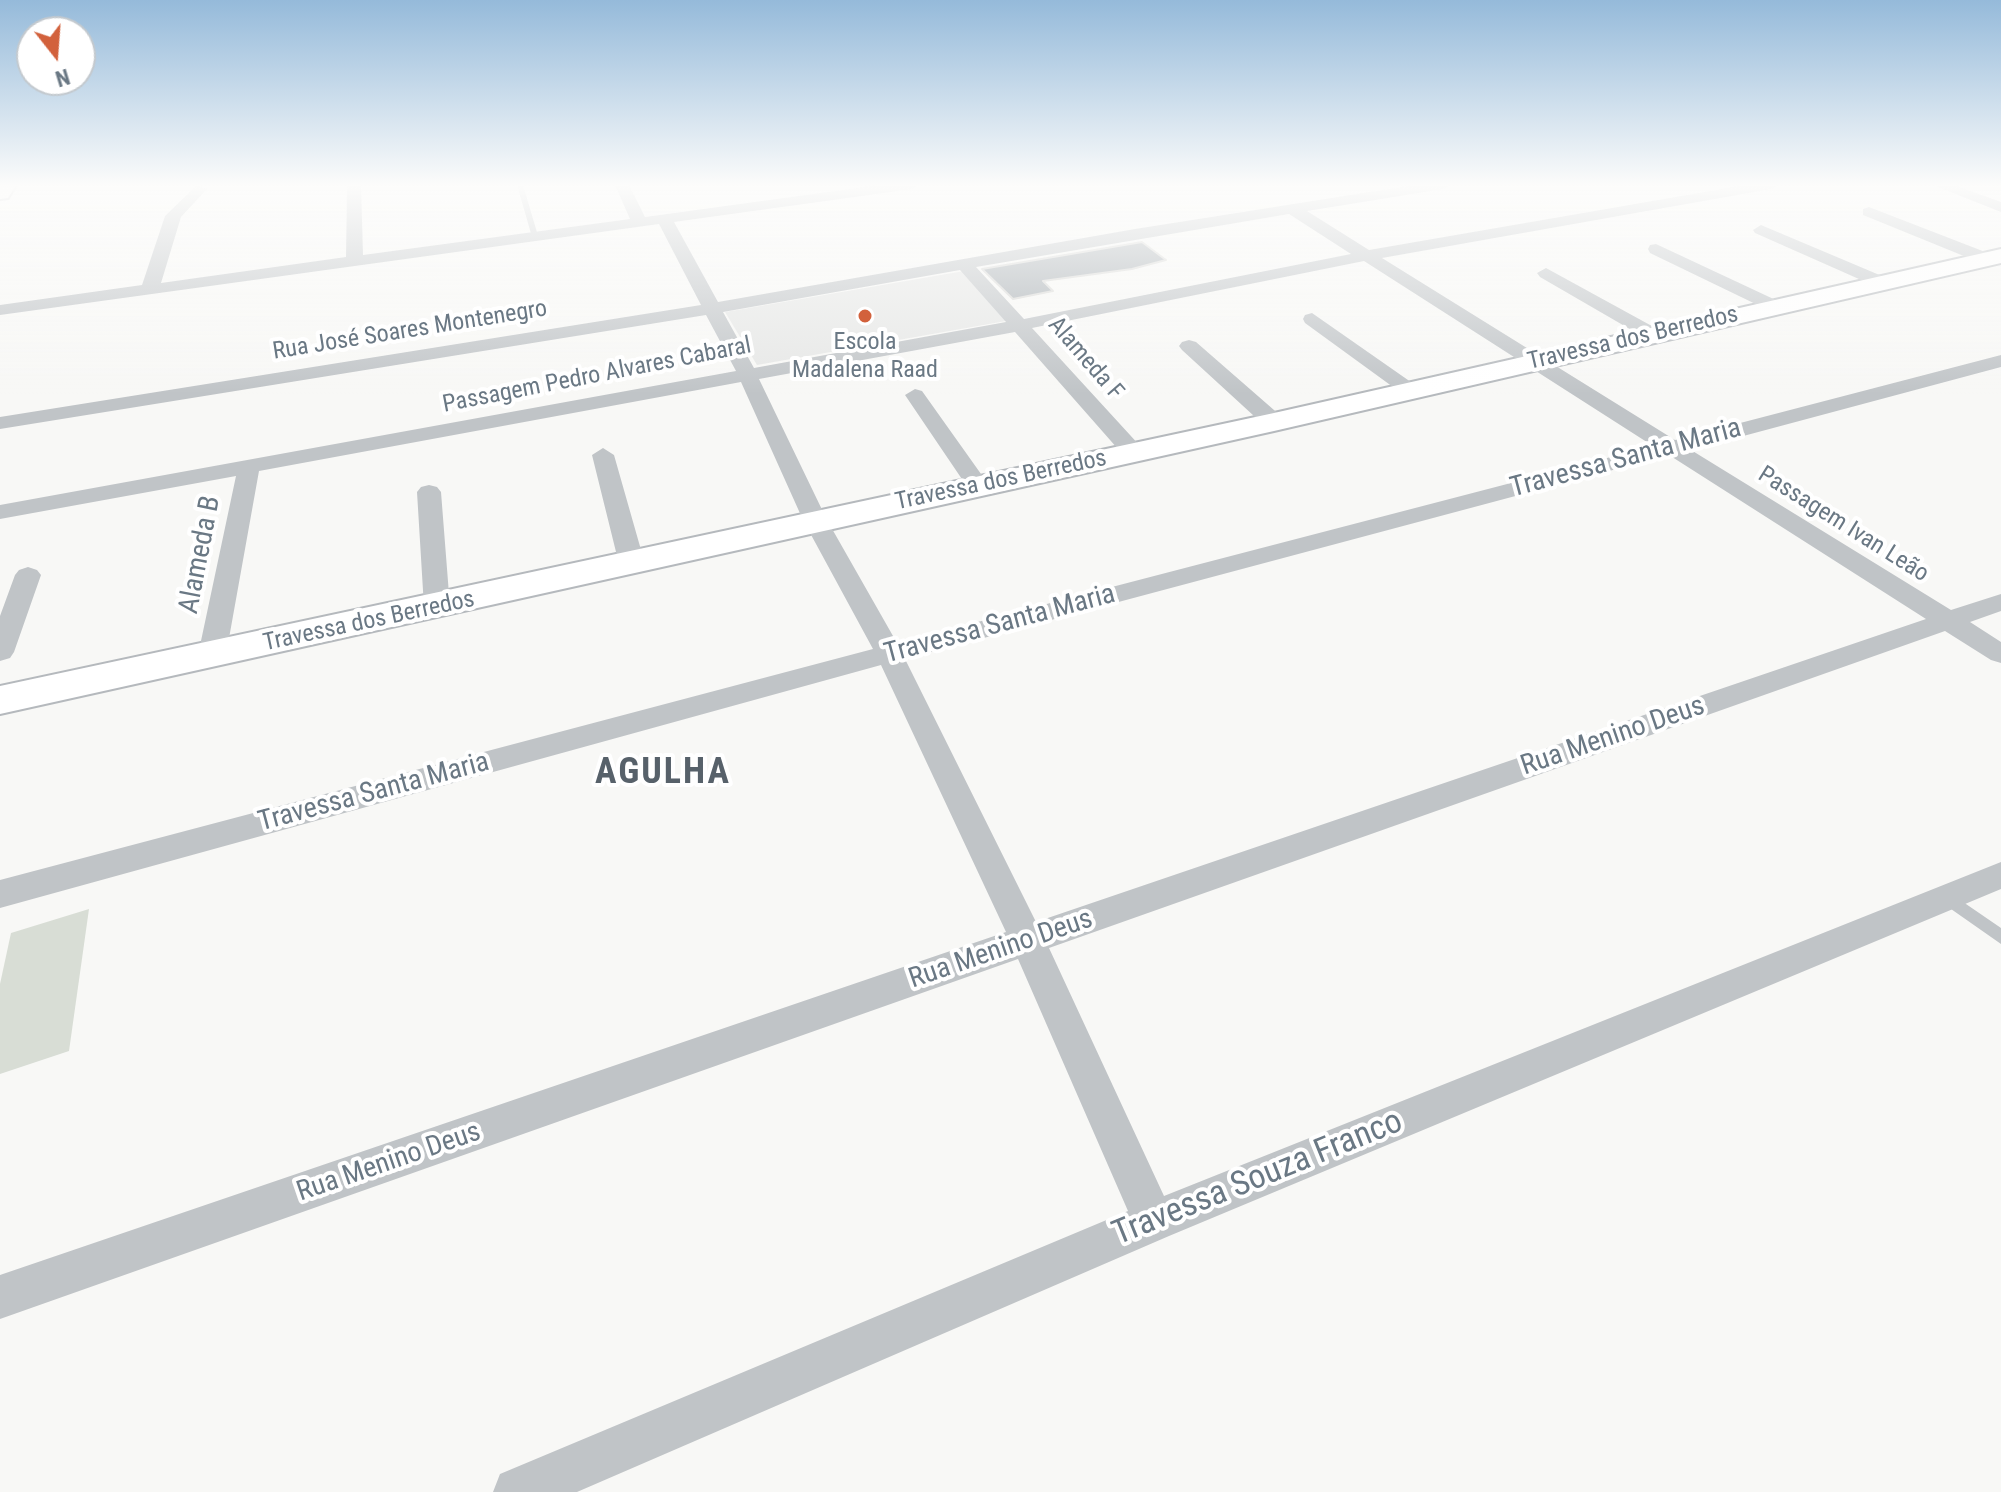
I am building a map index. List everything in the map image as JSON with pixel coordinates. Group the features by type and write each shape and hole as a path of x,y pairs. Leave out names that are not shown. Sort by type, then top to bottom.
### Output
{"street":[{"path":"150,289 161,255"},
{"path":"355,255 355,261"},
{"path":"0,310 403,255"},
{"path":"683,255 747,374 815,520 889,654 1028,941 1154,1221"},
{"name":"Rua José Soares Montenegro","path":"0,423 711,309 1026,255"},
{"name":"Passagem Pedro Alvares Cabaral","path":"0,512 1021,325 1373,255"},
{"path":"1668,255 1774,306"},
{"path":"1818,255 1883,283"},
{"name":"Passagem Ivan Leão","path":"1365,256 2001,654"},
{"name":"Travessa dos Berredos","path":"0,700 1274,422 1994,258"},
{"name":"Alameda F","path":"966,266 1133,452"},
{"path":"1546,273 1654,335"},
{"path":"1312,319 1411,391"},
{"path":"1189,346 1274,422"},
{"name":"Travessa Santa Maria","path":"0,894 889,654 2001,361"},
{"path":"915,395 978,486"},
{"path":"603,455 632,564"},
{"name":"Alameda B","path":"212,655 249,467"},
{"path":"429,492 437,607"},
{"path":"0,652 28,575"},
{"name":"Rua Menino Deus","path":"0,1297 2001,602"},
{"name":"Travessa Souza Franco","path":"518,1492 1154,1221 2001,875"}],"lane":[{"path":"1947,897 2001,937"}],"shaded area":[{"name":"Escola Madalena Raad","path":"964,271 1006,321 757,365 725,312"},
{"path":"89,909 69,1051 0,1074 0,984 11,933"}],"building":[{"path":"1067,255 1159,255 1166,260 1132,269 1043,281 1053,291 1013,299 982,269"}],"place":[{"name":"Escola Madalena Raad","path":"865,316"}],"district":[{"name":"AGULHA","path":"663,774"}]}
